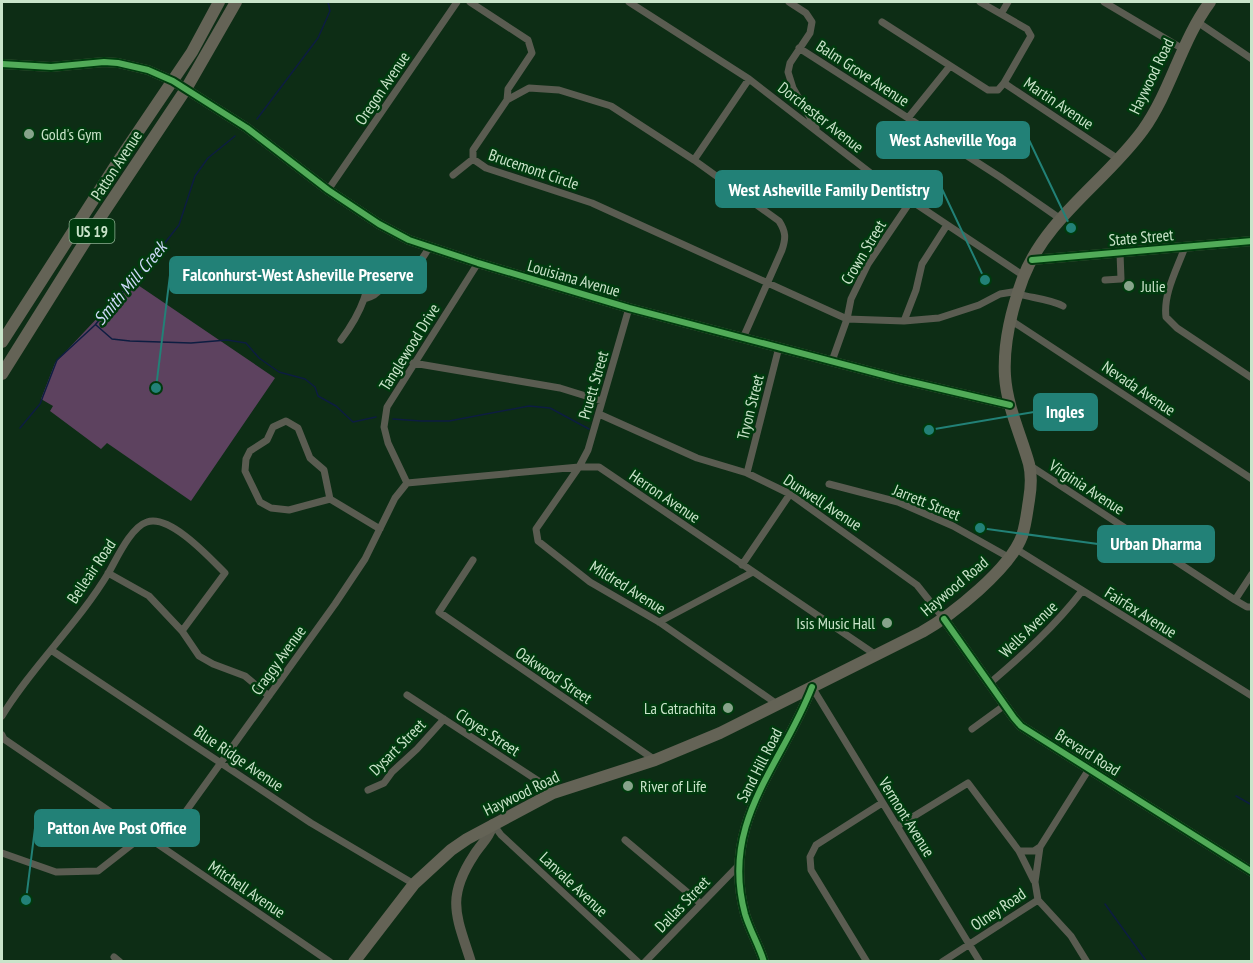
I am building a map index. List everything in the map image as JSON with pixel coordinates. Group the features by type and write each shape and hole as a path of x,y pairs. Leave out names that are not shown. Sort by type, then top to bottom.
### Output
{"main road":[{"name":"Patton Avenue","path":"2,342 192,52 219,2"},
{"name":"Patton Avenue","path":"2,374 101,217 186,89 236,2"},
{"name":"Haywood Road","path":"354,962 414,884 451,850 493,824 553,793 655,760 720,733 876,656 944,619 1013,554 1026,522 1031,477 1010,405 1005,362 1011,321 1024,276 1046,238 1149,122 1196,21 1210,2"}],"street":[{"name":"Oregon Avenue","path":"328,190 458,2"},
{"name":"Brucemont Circle","path":"470,2 528,40 532,52 508,89 507,100 473,150 473,159 486,168 592,203 847,319"},
{"name":"Dorchester Avenue","path":"629,2 749,79 910,201 1024,276"},
{"path":"789,2 806,13 812,22 810,33 790,63 788,72 793,88 819,132"},
{"path":"980,2 1027,29 1031,36 1004,82"},
{"path":"1001,14 1008,2"},
{"path":"1104,2 1183,49"},
{"path":"1196,21 1251,58"},
{"name":"Martin Avenue","path":"882,22 988,90 998,90 1004,82 1118,159"},
{"name":"Balm Grove Avenue","path":"799,48 1062,220"},
{"name":"Louisiana Avenue","path":"2,64 51,67 97,62 118,63 148,70 173,81 247,128 328,190 379,224 410,240 478,263 629,308 1010,405"},
{"path":"908,118 950,66"},
{"path":"694,160 749,79"},
{"path":"507,100 529,88 546,88 611,106 694,160 779,222 785,230 786,239 743,338"},
{"path":"453,175 473,159"},
{"name":"Crown Street","path":"832,361 847,319 851,299 868,264 910,201"},
{"path":"904,321 916,290 922,264 946,225"},
{"name":"State Street","path":"1032,260 1251,241"},
{"path":"341,340 373,276 384,269 414,267 423,260 429,247"},
{"path":"1185,247 1169,291 1165,308 1166,317 1177,328 1251,378"},
{"path":"1105,280 1121,279 1120,253"},
{"name":"Tanglewood Drive","path":"407,483 388,443 384,428 387,407 478,263"},
{"path":"364,298 378,294 383,287 384,269"},
{"path":"847,319 904,321 949,316 1000,294 1018,293 1039,300 1056,302 1063,306"},
{"name":"Pruett Street","path":"579,467 588,450 629,308"},
{"name":"Nevada Avenue","path":"1011,321 1251,479"},
{"name":"Tryon Street","path":"747,473 779,347"},
{"path":"413,363 560,388 602,401"},
{"name":"Dunwell Avenue","path":"599,414 698,458 747,473 790,494 917,585 944,619"},
{"path":"330,499 324,470 310,458 298,428 286,421 273,427 267,440 250,451 246,459 245,471 260,502 271,508 289,510 330,499 380,529"},
{"name":"Virginia Avenue","path":"1029,465 1250,608"},
{"name":"Mildred Avenue","path":"579,467 536,529 537,541 590,582 659,622 777,704"},
{"name":"Herron Avenue","path":"407,483 599,467 876,656"},
{"name":"Craggy Avenue","path":"161,846 359,568 396,498 407,483"},
{"name":"Jarrett Street","path":"829,484 898,502 1013,554"},
{"path":"742,566 790,494"},
{"name":"Belleair Road","path":"2,716 16,692 99,589 130,536 147,522 162,522 199,546 225,573 182,631"},
{"name":"Fairfax Avenue","path":"1013,554 1082,591 1251,696"},
{"name":"Oakwood Street","path":"473,560 439,612 655,760"},
{"path":"659,622 753,572"},
{"path":"108,573 149,596 182,631 199,656 245,676 269,696"},
{"path":"1235,600 1251,574"},
{"name":"Wells Avenue","path":"990,683 1036,644 1082,591"},
{"name":"Brevard Road","path":"944,619 1021,726 1251,872"},
{"name":"Blue Ridge Avenue","path":"51,650 311,823 414,884"},
{"name":"Vermont Avenue","path":"812,687 980,962"},
{"name":"Sand Hill Road","path":"764,962 745,914 739,865 745,825 754,800 803,709 812,687"},
{"name":"Cloyes Street","path":"407,695 543,784 553,793"},
{"path":"972,729 1005,705"},
{"name":"Dysart Street","path":"368,790 384,783 444,719"},
{"name":"Mitchell Avenue","path":"2,735 4,739 330,962"},
{"name":"Olney Road","path":"942,962 1038,900 1035,882 1040,847 1089,769"},
{"path":"898,826 968,783 1019,851 1035,882"},
{"path":"867,962 811,870 810,857 816,845 882,803"},
{"path":"471,962 455,910 455,897 458,883 474,855 490,834 493,824"},
{"name":"Lanvale Avenue","path":"493,824 501,835 638,962"},
{"path":"2,853 56,872 98,871 144,835"},
{"path":"624,840 700,903"},
{"path":"1019,851 1034,851 1040,847"},
{"name":"Dallas Street","path":"645,962 739,865"},
{"path":"1038,900 1071,936 1087,962"}],"shaded area":[{"path":"132,281 275,378 191,501 107,443 101,449 50,411 53,406 41,399 55,363"}],"waterway":[{"name":"Smith Mill Creek","path":"257,119 318,38 330,11 328,2"},
{"name":"Smith Mill Creek","path":"20,428 40,404 57,360 95,325 164,244 179,225 195,176 208,158 235,136"},
{"path":"96,325 112,339 191,343 227,340 246,343 259,358 279,372 305,379 315,387 318,396 336,406 353,422 376,417"},
{"path":"393,419 449,421 529,406 550,408 589,429"},
{"path":"1236,796 1252,805"},
{"path":"1105,904 1147,962"}],"cycle path":[{"path":"2,64 51,67 104,62 148,70 173,81 247,128 328,190 379,224 409,240 629,308 899,379 1010,405"},
{"path":"1032,260 1252,241"},
{"path":"944,619 1021,726 1252,872"},
{"path":"764,962 745,914 739,881 741,851 747,822 758,796 812,687"}],"place":[{"name":"Gold's Gym","path":"29,134"},
{"name":"West Asheville Yoga","path":"1071,228"},
{"name":"West Asheville Family Dentistry","path":"985,280"},
{"name":"Julie","path":"1129,286"},
{"name":"Falconhurst-West Asheville Preserve","path":"156,388"},
{"name":"Ingles","path":"929,430"},
{"name":"Urban Dharma","path":"980,528"},
{"name":"Isis Music Hall","path":"887,623"},
{"name":"La Catrachita","path":"728,708"},
{"name":"River of Life","path":"628,786"},
{"name":"Patton Ave Post Office","path":"26,900"}]}
